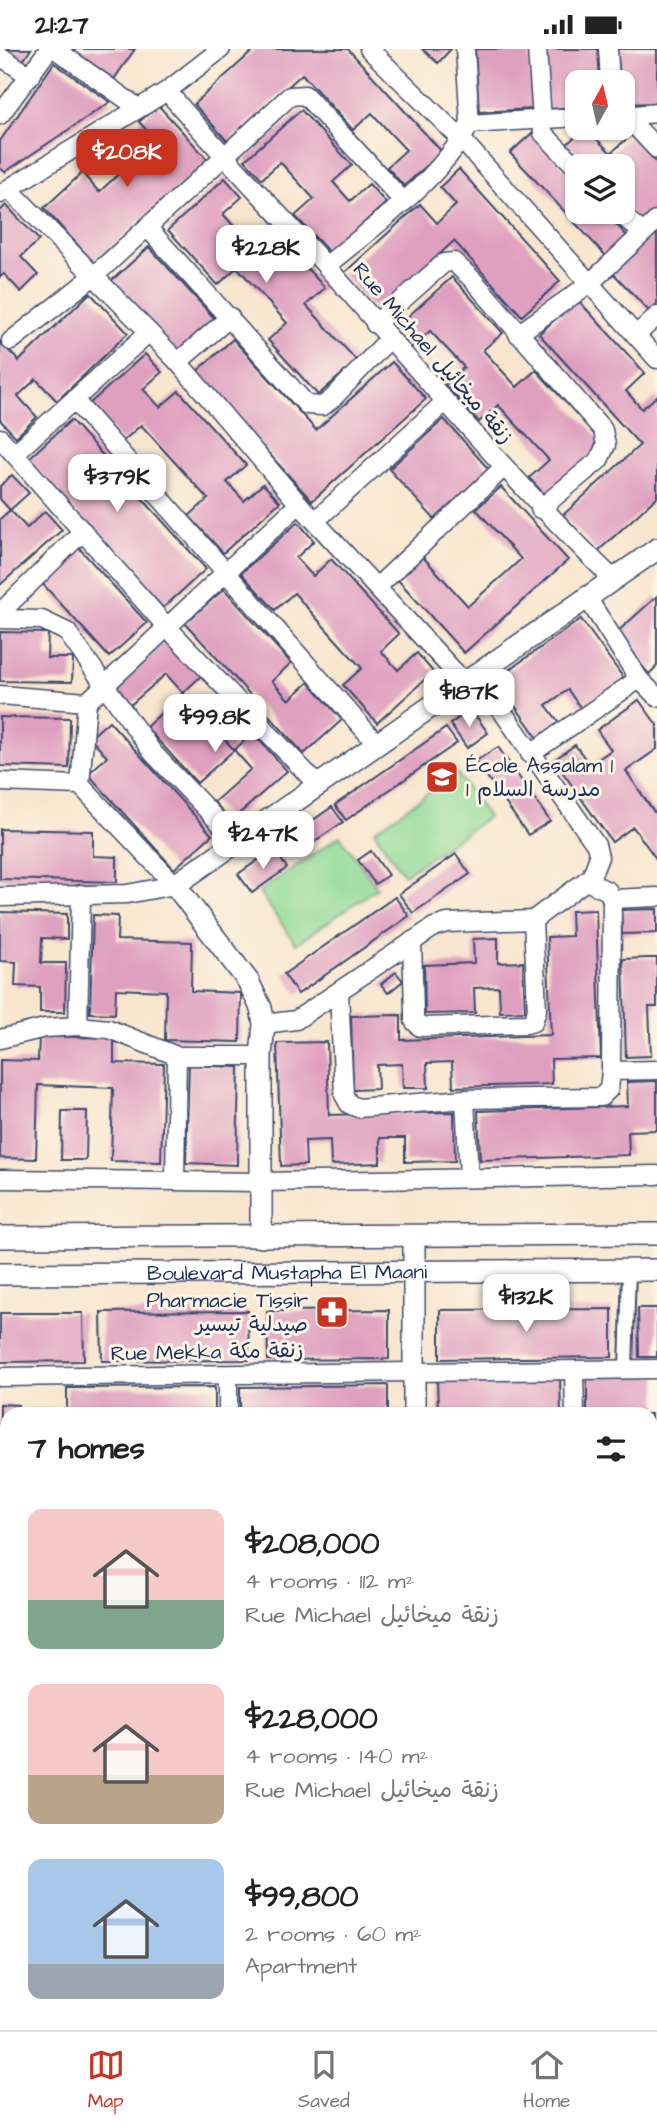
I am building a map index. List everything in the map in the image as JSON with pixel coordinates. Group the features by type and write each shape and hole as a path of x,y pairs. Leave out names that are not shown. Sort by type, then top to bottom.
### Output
{"street":[{"path":"0,115 49,49"},
{"path":"55,49 137,107"},
{"path":"221,49 167,91 137,107 5,192 95,275 178,362 299,504 377,587 469,677 530,754 596,845 600,857 597,868 586,881 533,920 447,923 412,941 296,1020 264,1024"},
{"path":"369,49 466,132 589,285 657,359"},
{"path":"465,49 466,132"},
{"path":"537,49 543,133 565,156"},
{"path":"608,49 609,70"},
{"path":"0,56 30,76"},
{"name":"Rue Michael زنقة ميخائيل","path":"167,91 222,157 326,266 540,509 613,579"},
{"path":"11,341 95,275 281,102 297,94 305,95 404,202"},
{"path":"635,115 657,113"},
{"path":"326,266 404,202 466,132 541,119 565,118"},
{"path":"635,126 657,149"},
{"path":"518,334 589,285 657,220"},
{"path":"632,224 643,233"},
{"path":"148,227 307,405 316,407 333,398 388,339"},
{"path":"375,324 427,276 448,262 454,263 597,420 606,445 598,460 540,509"},
{"path":"636,335 657,316"},
{"path":"178,362 230,317"},
{"path":"15,453 149,332"},
{"path":"74,400 377,744"},
{"path":"315,521 445,403"},
{"path":"0,438 166,626 316,783"},
{"path":"377,587 503,468"},
{"path":"0,695 87,702 299,504"},
{"path":"0,613 83,531"},
{"path":"0,897 151,891 174,885 316,783 377,744 469,677 657,549"},
{"path":"530,754 650,685 586,596"},
{"path":"0,619 42,620 67,632 104,688 153,753 236,840"},
{"path":"80,785 87,702"},
{"path":"0,782 80,785 174,885 248,981 261,1008 264,1024 261,1056 261,1237"},
{"path":"339,992 343,1088 352,1106 466,1099 601,1097 610,1089 611,1071 612,899 608,891 586,881"},
{"path":"78,1026 81,894"},
{"path":"612,899 657,897"},
{"path":"412,941 414,1021 420,1027 526,1024 533,1022 537,1010 533,920"},
{"path":"0,1039 45,1028 78,1026 109,1029 177,1056 261,1056"},
{"path":"175,1180 177,1056"},
{"path":"611,1071 657,1070"},
{"path":"466,1099 469,1177"},
{"path":"0,1179 261,1182 657,1175"},
{"name":"Boulevard Mustapha El Maani","path":"0,1237 657,1234"},
{"path":"414,1236 414,1407"},
{"path":"626,1369 629,1269"},
{"name":"Boulevard Mustapha El Maani","path":"0,1274 657,1270"},
{"name":"Rue Mekka زنقة مكة","path":"0,1377 657,1369"},
{"path":"573,1371 575,1407"},
{"path":"228,1375 228,1407"}],"green space":[{"path":"457,773 488,817 404,875 374,831"},
{"path":"340,836 377,888 296,944 259,892"}],"building":[{"path":"0,49 31,49 20,65"},
{"path":"71,49 135,49 114,79"},
{"path":"255,49 348,49 442,152 404,186 387,167 406,150 372,113 353,130 302,74 228,142 194,104"},
{"path":"422,49 451,49 438,63"},
{"path":"475,49 529,49 533,109 479,112"},
{"path":"544,49 598,49 599,70 565,70 565,108 548,109"},
{"path":"617,49 657,49 657,103 635,104 635,70 619,70"},
{"path":"54,63 110,102 5,172 0,168 0,141"},
{"path":"158,105 208,160 94,263 44,208 82,173 99,192 156,140 139,122"},
{"path":"301,110 352,165 333,182 350,201 369,184 386,203 330,253 295,216 314,199 280,162 262,179 245,160"},
{"path":"532,133 565,169 565,212 510,153"},
{"path":"635,139 657,163 657,209 641,223 635,217 635,154 576,154 567,144 572,140 597,140 611,153 625,140"},
{"path":"459,169 560,281 522,316 454,241 377,311 343,274 420,204 437,223 456,205 440,187"},
{"path":"225,178 242,197 223,214 256,251 275,233 325,288 306,305 357,361 318,395 268,340 287,323 237,267 218,285 168,230"},
{"path":"6,205 39,240 21,257 38,275 21,292 4,274 0,277 0,211"},
{"path":"576,224 616,224 627,236 606,256"},
{"path":"657,230 657,304 649,311 612,272"},
{"path":"149,247 216,320 178,355 111,281"},
{"path":"452,277 503,333 483,350 517,387 536,370 604,444 546,496 529,478 549,460 498,405 479,422 445,385 464,367 430,331 411,348 394,329"},
{"path":"90,293 128,333 57,401 36,379 18,396 37,417 16,437 0,420 0,342 19,361"},
{"path":"577,299 645,373 626,391 642,409 657,396 657,497 597,552 563,515 640,445 539,334"},
{"path":"233,339 316,430 392,362 426,399 312,501 195,373"},
{"path":"145,354 162,372 143,389 160,407 179,391 246,465 227,482 244,501 263,484 280,502 223,553 189,516 208,499 141,425 122,442 88,405"},
{"path":"444,419 492,473 437,522 389,469"},
{"path":"71,420 206,569 163,608 28,459"},
{"path":"12,475 29,493 10,510 0,499 0,486"},
{"path":"501,487 568,560 464,653 398,580 423,557 468,606 508,571 521,559 476,509"},
{"path":"10,510 27,528 45,511 62,530 0,585 0,519"},
{"path":"298,522 314,541 296,558 313,576 331,559 399,634 381,651 398,670 417,653 433,672 377,723 343,685 362,668 294,593 275,610 241,573"},
{"path":"79,548 147,623 109,657 41,582"},
{"path":"224,589 291,663 272,681 289,700 309,682 342,720 304,754 185,623"},
{"path":"657,596 657,666 649,674 614,635"},
{"path":"581,619 625,680 582,710 568,690 546,705 561,725 539,740 496,679"},
{"path":"0,632 48,633 47,658 73,658 72,682 0,681"},
{"path":"167,639 201,676 183,693 166,674 128,707 111,689"},
{"path":"183,693 234,750 197,783 146,727"},
{"path":"639,700 657,725 657,749 626,771 654,812 657,810 657,860 633,827 612,842 554,760 575,745 590,765 611,750 597,730"},
{"path":"471,709 488,733 467,748 450,724"},
{"path":"0,717 70,718 69,768 0,766"},
{"path":"109,721 212,835 174,869 88,774 107,757 90,738"},
{"path":"446,728 457,743 346,820 335,805"},
{"path":"253,733 287,771 231,821 214,802 251,769 234,750"},
{"path":"498,747 550,821 528,835 476,761"},
{"path":"332,807 343,822 296,854 286,839"},
{"path":"0,829 93,831 93,856 117,857 117,882 0,879"},
{"path":"274,849 287,868 252,893 238,874"},
{"path":"371,851 388,875 375,884 358,860"},
{"path":"456,854 470,874 413,913 399,894"},
{"path":"395,897 409,916 298,994 284,974"},
{"path":"657,909 657,933 622,934 621,910"},
{"path":"596,910 601,1058 551,1059 552,1084 527,1085 453,1087 452,1062 427,1063 428,1088 403,1088 402,1064 377,1065 378,1089 353,1090 351,1016 401,1015 401,1040 551,1035 547,937 572,936 571,911"},
{"path":"0,912 67,914 67,939 42,938 41,963 66,963 65,1012 40,1012 40,987 15,986 16,962 0,961"},
{"path":"93,915 118,916 117,940 192,942 191,991 241,993 240,1042 165,1040 166,991 116,989 115,1014 90,1013"},
{"path":"498,938 498,963 523,962 525,1011 500,1012 499,987 474,988 475,1013 425,1014 424,965 474,963 473,939"},
{"path":"657,958 657,1007 649,1007 651,1056 626,1057 623,959"},
{"path":"396,972 403,981 388,993 381,984"},
{"path":"39,1036 114,1038 114,1063 164,1064 161,1162 111,1161 113,1088 38,1085 36,1159 0,1158 0,1060 38,1061"},
{"path":"327,1042 329,1115 454,1112 455,1161 405,1162 405,1138 380,1138 380,1163 331,1165 330,1140 305,1141 306,1165 281,1166 277,1043"},
{"path":"189,1065 239,1067 237,1165 186,1163"},
{"path":"657,1081 657,1130 628,1131 629,1155 480,1160 478,1111 628,1106 627,1082"},
{"path":"62,1111 87,1111 86,1160 61,1160"},
{"path":"638,1308 657,1308 657,1357 639,1357"},
{"path":"612,1309 612,1357 440,1359 440,1310"},
{"path":"389,1310 389,1359 268,1360 267,1311"},
{"path":"248,1311 249,1360 102,1361 101,1312"},
{"path":"0,1313 83,1313 84,1361 0,1362"},
{"path":"587,1376 657,1376 657,1407 587,1407"},
{"path":"437,1377 560,1377 561,1407 438,1407"},
{"path":"388,1385 388,1407 240,1407 240,1387"},
{"path":"215,1387 215,1407 67,1407 67,1388"},
{"path":"0,1404 18,1405 18,1407 0,1407"}],"place":[{"name":"École Assalam 1 مدرسة السلام 1","path":"442,777"},
{"name":"Pharmacie Tissir صيدلية تيسير","path":"332,1312"}]}
